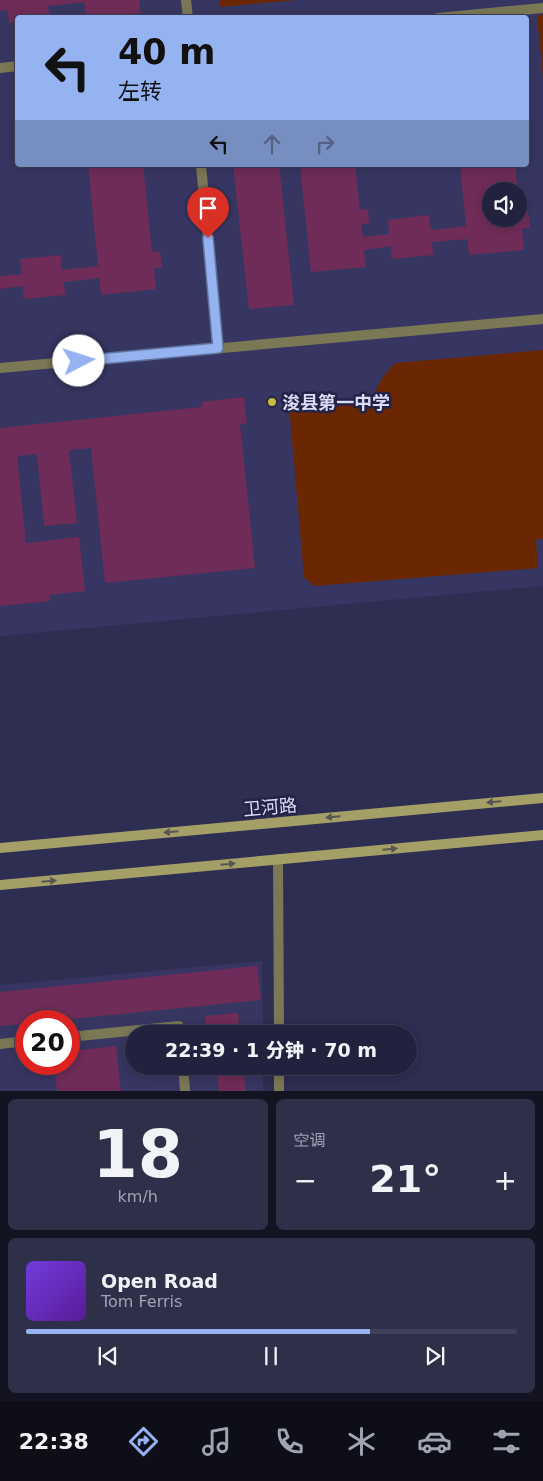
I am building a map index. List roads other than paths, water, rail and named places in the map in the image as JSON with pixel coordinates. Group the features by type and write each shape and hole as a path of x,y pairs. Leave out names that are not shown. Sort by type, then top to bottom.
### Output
{"street":[{"path":"186,0 188,15"},
{"path":"470,15 543,8"},
{"path":"0,68 15,66"},
{"path":"201,167 218,348"},
{"path":"0,368 543,319"},
{"name":"卫河路","path":"0,848 543,798"},
{"path":"0,885 543,835"},
{"path":"278,859 279,1025"},
{"path":"80,1036 125,1031"},
{"path":"0,1044 15,1043"},
{"path":"184,1075 185,1091"},
{"path":"279,1075 279,1091"}],"place":[{"name":"浚县第一中学","path":"272,402"}]}
